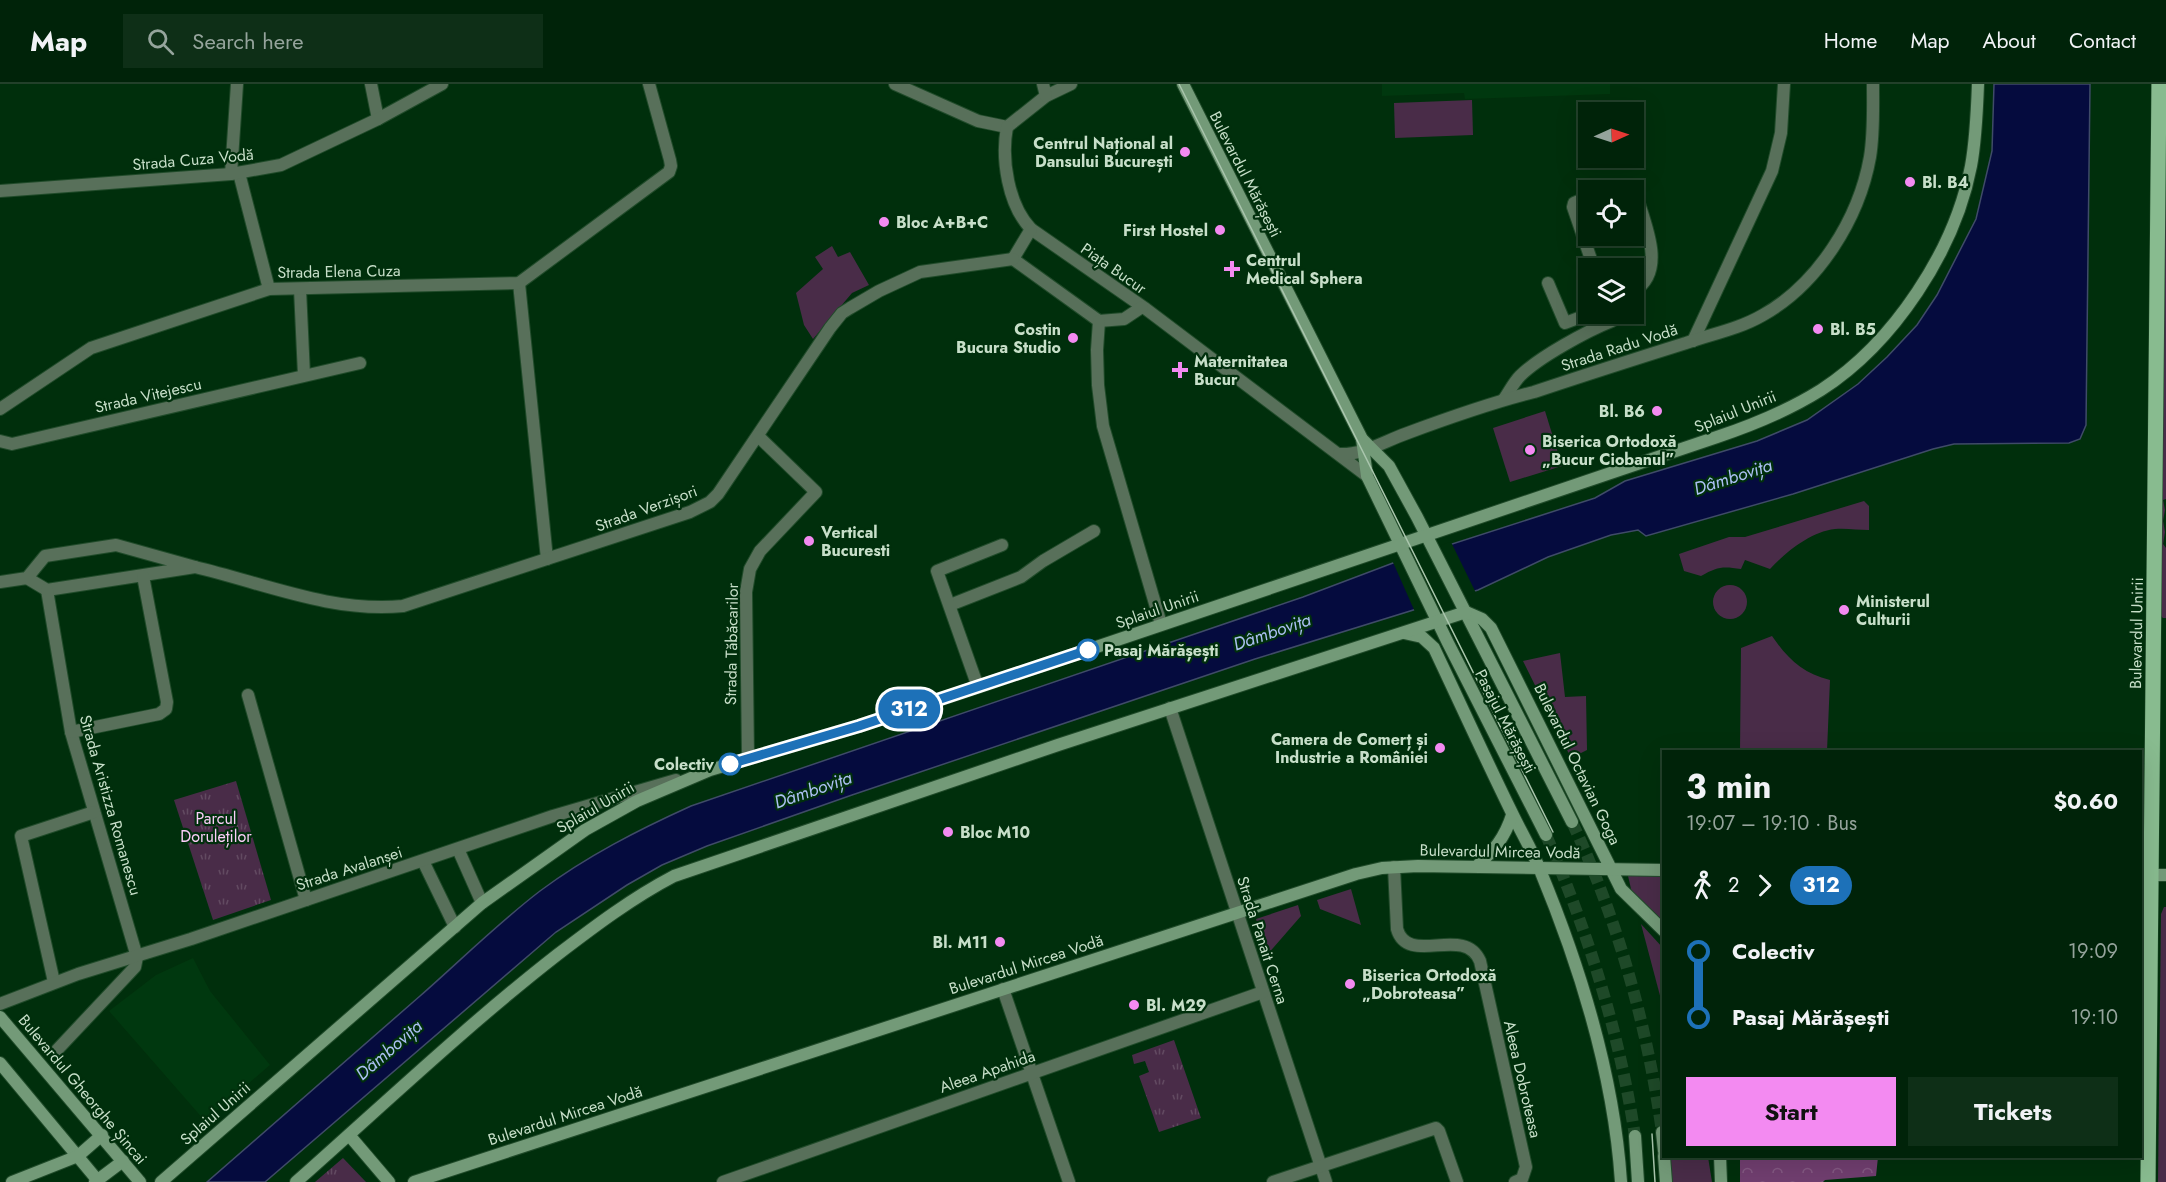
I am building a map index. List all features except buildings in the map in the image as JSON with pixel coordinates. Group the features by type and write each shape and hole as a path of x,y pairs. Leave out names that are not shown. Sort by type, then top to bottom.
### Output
{"main road":[{"name":"Bulevardul Mărășești","path":"1183,84 1366,446 1389,466 1459,599"},
{"name":"Splaiul Unirii","path":"160,1182 482,903 550,853 603,819 665,788 710,770 859,726 978,687 1744,428 1806,398 1841,376 1860,360 1895,322 1924,280 1948,236 1971,168 1978,84"},
{"name":"Bulevardul Unirii","path":"2148,1182 2153,875 2159,84"},
{"name":"Bulevardul Mărășești","path":"1366,446 1367,476 1431,607"},
{"name":"Pasajul Mărășești","path":"1459,599 1572,822"},
{"name":"Pasajul Mărășești","path":"1431,607 1546,835"},
{"path":"296,1182 436,1056 522,983 601,921 649,889 699,866 1170,708 1466,612"},
{"name":"Bulevardul Octavian Goga","path":"1466,612 1482,619 1491,628 1621,889 1662,929"},
{"path":"1434,648 1437,621"},
{"path":"1401,633 1422,637 1434,648 1512,815 1539,867 1581,983 1601,1056 1618,1139 1621,1182"},
{"path":"1477,866 1500,844 1512,815"},
{"name":"Bulevardul Mircea Vodă","path":"414,1182 1356,874 1394,867 1477,866 1662,870"},
{"name":"Bulevardul Gheorghe Șincai","path":"0,1017 140,1182"},
{"path":"0,1063 98,1182 123,1161"},
{"path":"12,1182 78,1156 102,1135"},
{"path":"349,1135 389,1182"},
{"path":"1635,1136 1638,1182"},
{"path":"1664,1158 1666,1182"},
{"path":"1720,1158 1721,1182"}],"street":[{"path":"237,84 235,174 269,289"},
{"path":"371,84 378,119"},
{"name":"Strada Cuza Vodă","path":"0,191 235,174 281,165 378,119 442,84"},
{"path":"546,559 519,283 669,172 670,160 649,84"},
{"path":"895,84 978,121 1007,127"},
{"path":"1071,84 1045,90 1007,127 1006,150 1011,193 1015,207 1031,229 1013,259 1099,321 1098,385 1103,426 1161,624"},
{"name":"Strada Radu Vodă","path":"1339,454 1354,454 1366,446 1504,399 1534,392 1693,340 1772,171 1780,133 1784,84"},
{"path":"1693,340 1735,328 1765,314 1799,288 1828,253 1851,215 1867,173 1872,140 1873,84"},
{"path":"1578,201 1574,202 1573,207 1578,222"},
{"path":"1644,224 1651,249 1651,272 1644,282"},
{"name":"Piața Bucur","path":"1031,229 1142,307 1124,319 1099,321"},
{"name":"Strada Verzișori","path":"27,578 45,556 116,545 340,604 385,608 420,602 701,508 718,494 830,328 842,314 907,277 927,270 1013,259"},
{"name":"Strada Elena Cuza","path":"0,409 91,348 269,289 519,283"},
{"path":"1548,283 1565,323 1578,318"},
{"path":"300,289 304,375"},
{"path":"1142,307 1367,476"},
{"path":"1504,399 1520,376 1545,358 1605,324"},
{"name":"Strada Vitejescu","path":"0,441 12,444 360,363"},
{"name":"Strada Tăbăcarilor","path":"748,758 746,592 750,569 760,550 816,492 758,436"},
{"path":"950,605 1021,577 1043,561 1094,531"},
{"path":"978,687 937,571 1002,545"},
{"name":"Strada Verzișori","path":"47,590 195,567"},
{"path":"71,732 159,714 165,710 167,702 143,576"},
{"path":"0,582 27,578 47,590"},
{"name":"Strada Aristizza Romanescu","path":"47,590 71,732 137,957"},
{"path":"248,695 306,900"},
{"name":"Strada Panait Cerna","path":"1170,708 1326,1182"},
{"name":"Strada Avalanșei","path":"0,1004 54,982 137,957 553,816 710,770"},
{"path":"54,982 21,836 94,812"},
{"path":"458,849 482,903"},
{"path":"423,861 455,927"},
{"name":"Aleea Dobroteasa","path":"1394,867 1397,929 1401,939 1410,945 1464,945 1472,950 1480,961 1526,1167 1522,1179 1515,1182"},
{"path":"57,1050 135,967 137,957"},
{"path":"1003,989 1069,1182"},
{"name":"Aleea Apahida","path":"723,1182 1263,992"},
{"path":"1273,1182 1436,1128 1457,1182"}],"shaded area":[{"path":"1382,84 1610,84 1610,94 1465,99 1464,93 1382,96"},
{"path":"193,958 210,991 270,1065 205,1121 109,1011 156,975"}],"green space":[{"path":"2166,91 2166,499 2163,500 2165,532 2163,544 2166,548 2166,618 2163,618 2160,615"},
{"path":"1472,100 1473,135 1395,138 1394,103"},
{"path":"832,246 838,257 850,252 869,285 852,293 813,339 804,325 796,293 823,269 815,257"},
{"path":"1545,411 1562,466 1510,482 1493,428"},
{"path":"1864,501 1869,506 1869,530 1835,529 1817,534 1791,550 1770,569 1745,560 1741,569 1720,568 1701,576 1684,571 1679,554 1729,537 1745,537"},
{"path":"1730,585 1742,590 1747,602 1742,614 1730,619 1718,614 1713,602 1718,590"},
{"path":"1772,636 1796,664 1812,674 1830,680 1827,750 1740,750 1741,648"},
{"path":"1560,653 1565,697 1586,696 1587,750 1571,758 1523,661"},
{"name":"Parcul Doruleților","path":"236,781 271,900 213,920 174,800"},
{"path":"1628,876 1662,876 1662,923 1632,893"},
{"path":"1351,889 1361,925 1320,909 1317,900"},
{"path":"1298,905 1301,916 1267,955 1256,919"},
{"path":"2166,907 2166,1182 2158,1182 2161,914"},
{"path":"1641,924 1662,947 1662,1003"},
{"path":"1174,1040 1201,1118 1159,1132 1139,1076 1149,1072 1145,1061 1134,1064 1132,1055"},
{"path":"343,1158 366,1182 315,1182"},
{"path":"1670,1158 1708,1158 1712,1182 1672,1182"},
{"path":"1740,1158 1878,1158 1876,1176 1823,1182 1740,1182"}],"water":[{"name":"Dâmbovița","path":"1994,84 2090,84 2086,425 2080,439 2069,443 1954,444 1793,494 1646,536 1638,530 1611,535 1548,557 1478,590 1255,659 707,846 662,865 556,932 265,1182 207,1182 524,903 594,855 671,815 691,806 1303,597 1393,563 1595,498 1625,481 1757,441 1807,420 1858,384 1887,357 1917,325 1937,295 1976,219 1992,151"}],"pier":[{"path":"1451,542 1476,593 1415,612 1392,560"}],"tunnel":[{"path":"1572,822 1603,897 1629,974 1648,1052 1662,1132"},
{"path":"1546,835 1575,908 1600,982 1620,1058 1635,1136"}],"tram line":[{"path":"1179,84 1553,832"},
{"path":"1652,1134 1655,1182"}],"bus line":[{"name":"312","path":"730,764 859,726 1088,650"}],"place":[{"name":"Centrul Național al Dansului București","path":"1185,152"},
{"name":"Bl. B4","path":"1910,182"},
{"name":"Bloc A+B+C","path":"884,222"},
{"name":"First Hostel","path":"1220,230"},
{"name":"Centrul Medical Sphera","path":"1232,269"},
{"name":"Bl. B5","path":"1818,329"},
{"name":"Costin Bucura Studio","path":"1073,338"},
{"name":"Maternitatea Bucur","path":"1180,370"},
{"name":"Bl. B6","path":"1657,411"},
{"name":"Biserica Ortodoxă „Bucur Ciobanul”","path":"1530,450"},
{"name":"Vertical Bucuresti","path":"809,541"},
{"name":"Ministerul Culturii","path":"1844,610"},
{"name":"Pasaj Mărășești","path":"1088,650"},
{"name":"Camera de Comerț și Industrie a României","path":"1440,748"},
{"name":"Colectiv","path":"730,764"},
{"name":"Bloc M10","path":"948,832"},
{"name":"Bl. M11","path":"1000,942"},
{"name":"Biserica Ortodoxă „Dobroteasa”","path":"1350,984"},
{"name":"Bl. M29","path":"1134,1005"}]}
